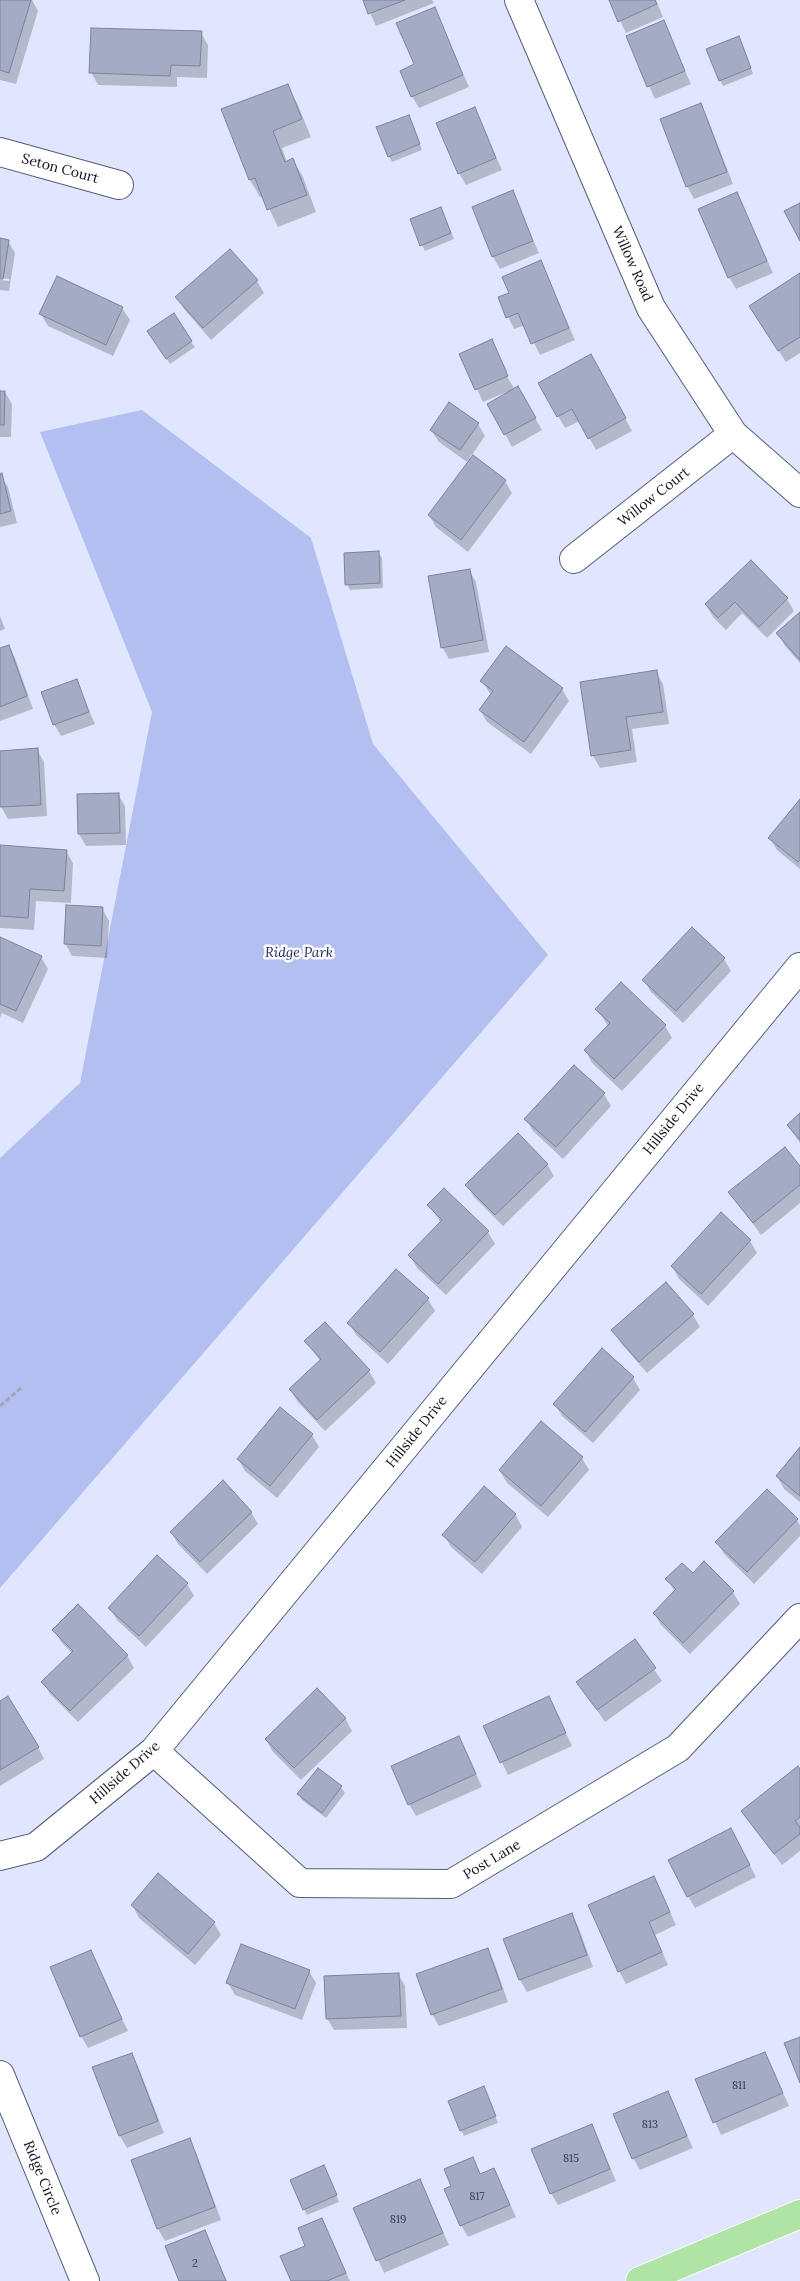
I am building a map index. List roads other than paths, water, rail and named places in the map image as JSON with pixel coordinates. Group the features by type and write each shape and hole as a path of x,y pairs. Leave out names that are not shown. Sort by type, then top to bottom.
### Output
{"main road":[{"path":"640,2281 800,2214"}],"street":[{"name":"Willow Road","path":"519,0 652,308 733,434 800,493"},
{"name":"Seton Court","path":"0,152 119,185"},
{"name":"Willow Court","path":"574,559 733,434"},
{"name":"Hillside Drive","path":"0,1856 36,1846 154,1751 800,967"},
{"name":"Post Lane","path":"154,1751 300,1884 450,1884 678,1748 800,1618"},
{"name":"Ridge Circle","path":"0,2075 85,2281"}],"park label":[{"name":"Ridge Park","path":"299,953"}]}
